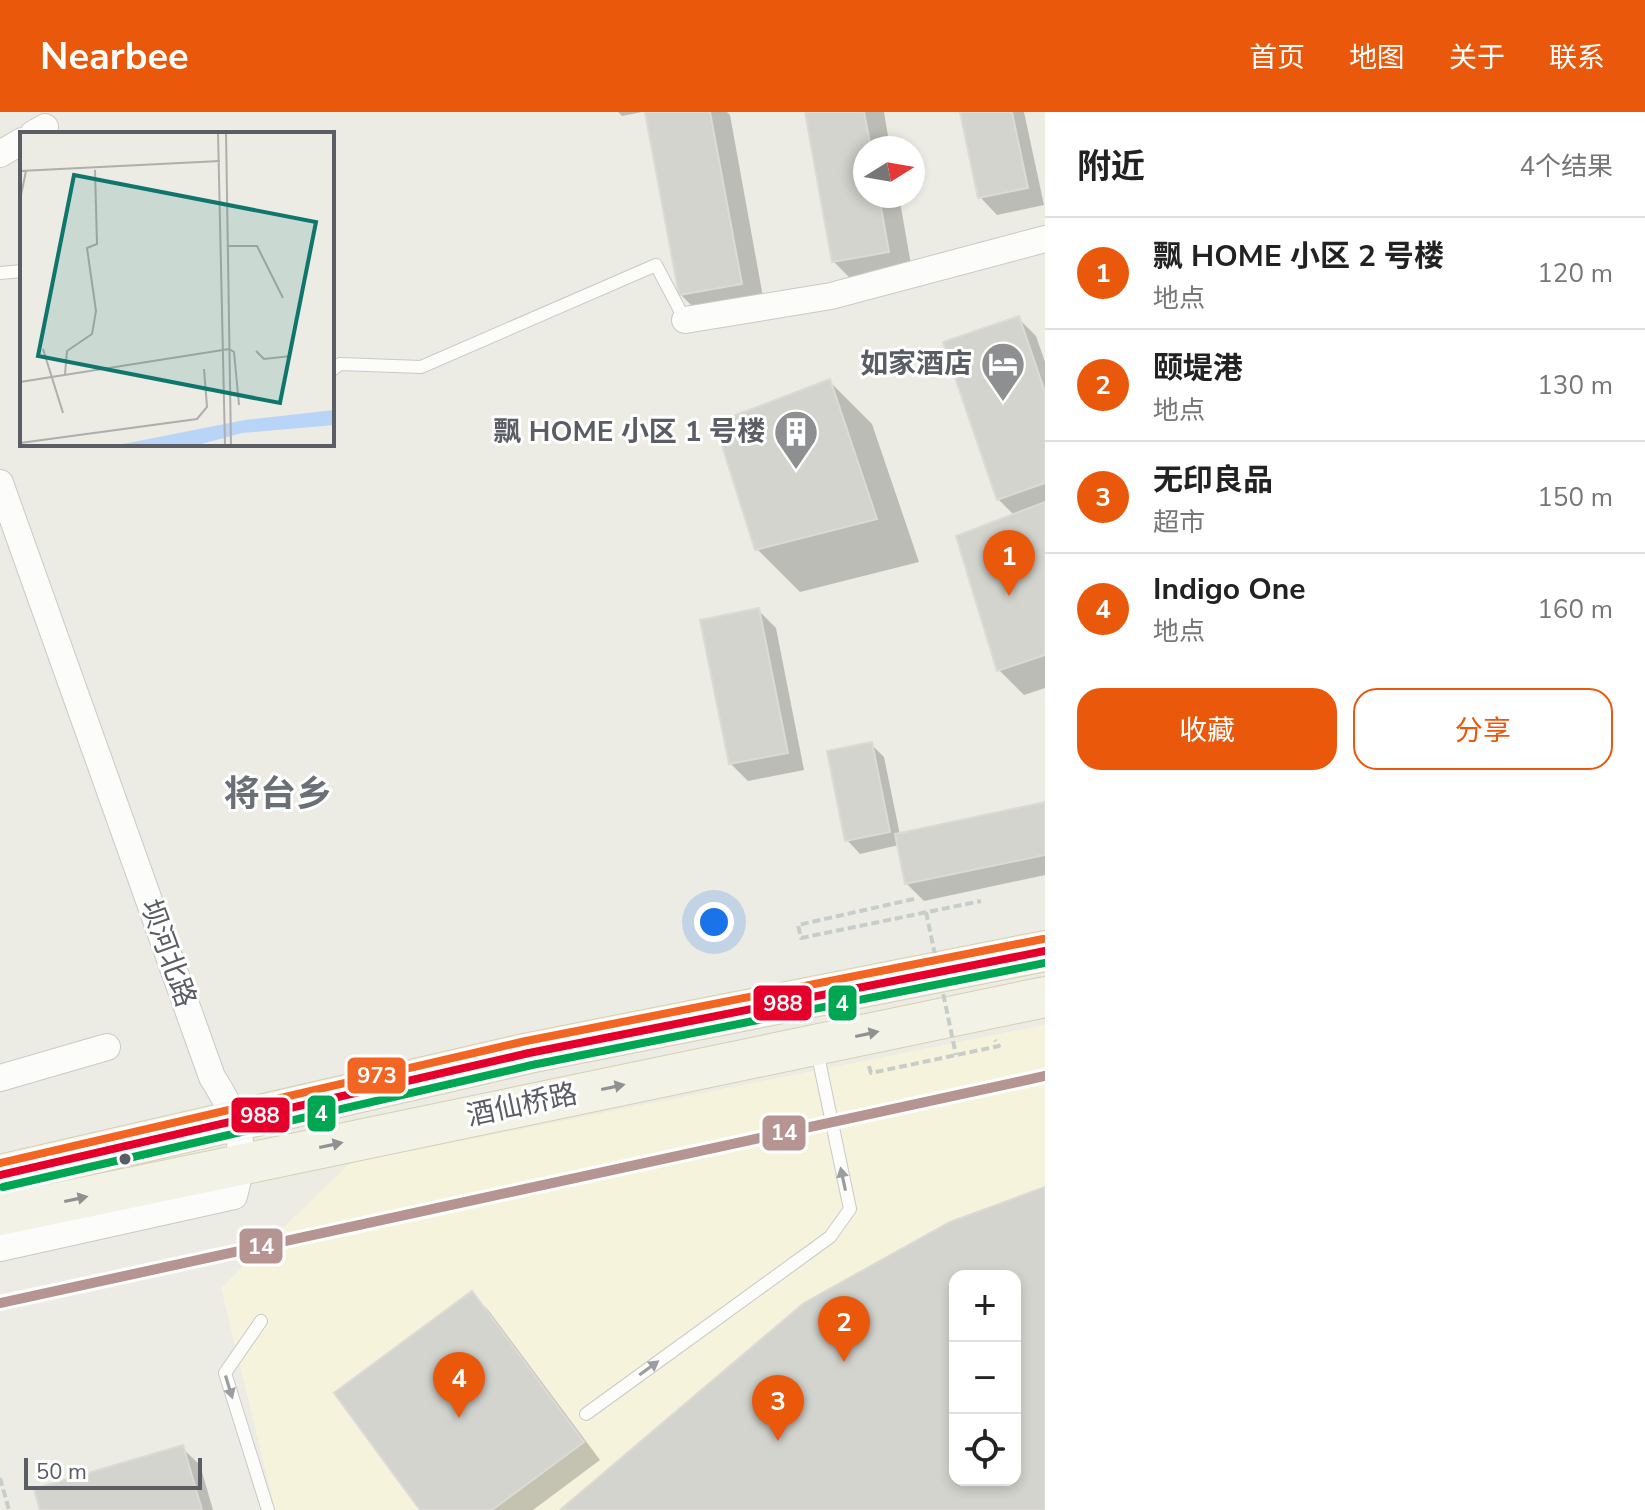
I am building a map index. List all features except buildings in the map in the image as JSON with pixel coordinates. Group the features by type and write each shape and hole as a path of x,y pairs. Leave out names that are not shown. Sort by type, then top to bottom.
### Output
{"main road":[{"name":"酒仙桥路","path":"0,1175 529,1053 1045,951"},
{"name":"酒仙桥路","path":"0,1215 1045,997"}],"street":[{"path":"0,154 20,142"},
{"path":"685,320 831,296 1045,239"},
{"name":"坝河北路","path":"0,483 212,1077 237,1121 243,1163"},
{"path":"0,1078 107,1047"},
{"path":"0,1248 234,1196 243,1163"}],"lane":[{"path":"334,368 340,364 421,367 656,265 685,320"},
{"path":"0,273 20,271"},
{"path":"586,1414 830,1237 850,1209 815,1045"},
{"path":"261,1321 225,1373 268,1510"}],"path":[{"path":"914,899 798,925 801,938 981,901"},
{"path":"926,912 956,1055"},
{"path":"0,1478 9,1510"}],"shaded area":[{"path":"1045,1025 1045,1510 275,1510 221,1288 350,1163"}],"transit line":[{"name":"973","path":"0,1163 526,1041 1043,939"},
{"name":"988","path":"0,1175 529,1053 1045,951"},
{"name":"4","path":"3,1187 532,1065 1045,963"},
{"name":"14","path":"0,1303 1045,1076"}],"place":[{"name":"如家酒店","path":"1003,403"},
{"name":"飘 HOME 小区 1 号楼","path":"796,471"},
{"name":"飘 HOME 小区 2 号楼","path":"1009,596"},
{"name":"颐堤港","path":"844,1362"},
{"name":"Indigo One","path":"459,1418"},
{"name":"无印良品","path":"778,1441"}],"district":[{"name":"将台乡","path":"278,794"}]}
